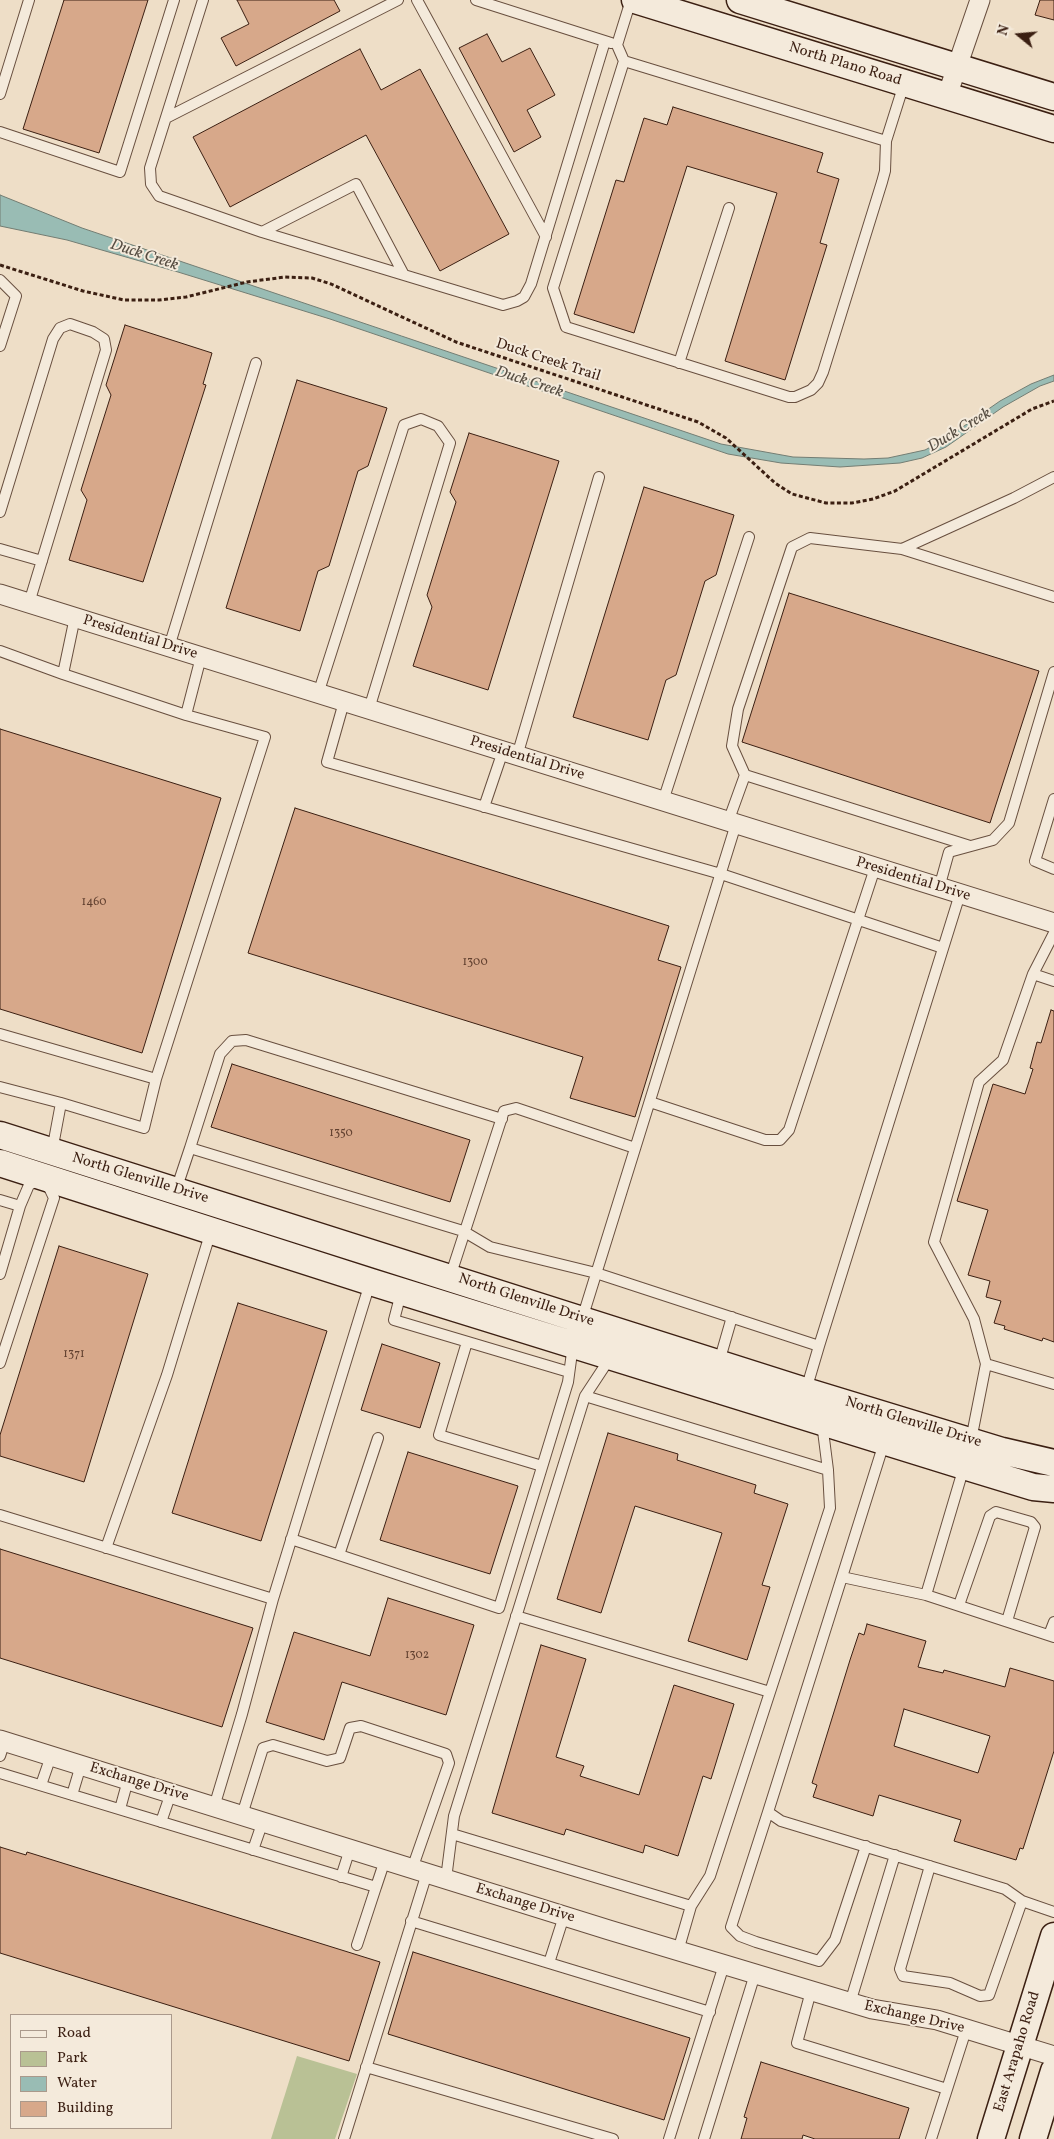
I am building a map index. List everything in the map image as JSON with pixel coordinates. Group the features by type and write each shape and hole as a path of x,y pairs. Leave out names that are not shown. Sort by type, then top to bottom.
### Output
{"street":[{"name":"North Plano Road","path":"635,0 1054,129"},
{"name":"North Plano Road","path":"740,0 1054,97"},
{"path":"947,96 980,0"},
{"name":"Presidential Drive","path":"0,594 1054,923"},
{"name":"North Glenville Drive","path":"0,1135 805,1391 1002,1450 1054,1463"},
{"path":"44,1177 52,1152"},
{"name":"North Glenville Drive","path":"0,1163 401,1292 884,1442 1033,1487 1054,1489"},
{"path":"370,1282 378,1254"},
{"path":"573,1345 582,1319"},
{"path":"611,1357 620,1331"},
{"path":"964,1466 971,1440"},
{"name":"Exchange Drive","path":"2,1746 51,1756 81,1765 564,1916 872,2009 937,2020 1019,2047 1054,2056"},
{"name":"East Arapaho Road","path":"991,2139 1054,1936"},
{"path":"1033,2139 1054,2071"}],"lane":[{"path":"0,94 29,0"},
{"path":"0,132 120,172 174,0"},
{"path":"203,0 150,168 151,184 159,196 262,232 497,304 517,302 528,291 605,42"},
{"path":"166,118 398,0"},
{"path":"416,0 546,237"},
{"path":"476,0 605,42 617,44"},
{"path":"631,0 617,44 624,61 553,288 566,327 789,397 802,394 818,383 882,182 885,171 886,141 904,83"},
{"path":"624,61 886,141"},
{"path":"262,232 356,184 404,276"},
{"path":"679,363 729,208"},
{"path":"0,280 16,296 0,346"},
{"path":"0,512 52,339 60,328 70,324 93,332 104,339 106,350 29,603"},
{"path":"169,647 256,363"},
{"path":"318,694 404,425 421,419 438,426 450,444 369,709"},
{"path":"902,549 1014,498 1054,476"},
{"path":"484,807 510,754 599,477"},
{"path":"663,801 749,537"},
{"path":"582,1319 720,874 745,775 732,746 738,709 792,547 810,538 902,549 1054,597"},
{"path":"0,549 42,561"},
{"path":"63,674 75,617"},
{"path":"0,651 186,715 264,737 156,1078 144,1128 0,1087"},
{"path":"186,715 201,657"},
{"path":"939,888 950,852 993,840 1009,823 1054,672"},
{"path":"344,702 327,762 720,874 943,948"},
{"path":"745,775 970,846"},
{"path":"1054,799 1035,861 1054,869"},
{"path":"650,1102 765,1140 780,1140 789,1130 860,920 875,868"},
{"path":"805,1391 960,894"},
{"path":"971,1440 986,1364 974,1319 934,1242 979,1082 1003,1060 1033,974 1054,933"},
{"path":"1033,974 1054,981"},
{"path":"0,1034 156,1078"},
{"path":"176,1190 220,1054 232,1041 246,1040 502,1119"},
{"path":"52,1152 61,1103"},
{"path":"450,1277 463,1232 504,1111 516,1108 635,1148"},
{"path":"190,1148 463,1232 490,1247 596,1273 819,1346"},
{"path":"0,1274 20,1206 29,1185 44,1177 54,1198 0,1363"},
{"path":"0,1200 20,1206"},
{"path":"106,1548 167,1375 211,1232"},
{"path":"214,1807 242,1714 273,1599 370,1282"},
{"path":"401,1292 394,1320 570,1372"},
{"path":"719,1363 732,1317"},
{"path":"467,1342 438,1434 542,1466"},
{"path":"291,1539 499,1608 570,1372 573,1345"},
{"path":"446,1879 454,1816 585,1396 611,1357"},
{"path":"986,1364 1054,1384"},
{"path":"585,1396 828,1470"},
{"path":"678,1951 691,1906 710,1876 830,1508 828,1470 822,1422"},
{"path":"340,1555 378,1438"},
{"path":"866,1846 835,1940 819,1961 740,1936 731,1927 884,1442"},
{"path":"926,1595 964,1466"},
{"path":"959,1606 990,1516 996,1512 1031,1522 1035,1527 1007,1621"},
{"path":"0,1516 273,1599"},
{"path":"842,1577 926,1595 1052,1636 1054,1622"},
{"path":"516,1616 770,1692"},
{"path":"242,1815 263,1748 273,1745 327,1761 340,1758 350,1728 361,1726 446,1754 448,1763 419,1871 412,1921 344,2139"},
{"path":"41,1785 51,1756"},
{"path":"72,1795 81,1765"},
{"path":"0,1773 376,1888"},
{"path":"120,1810 128,1780"},
{"path":"162,1822 172,1793"},
{"path":"768,1812 781,1821 1005,1889 1022,1901 1054,1912"},
{"path":"253,1850 263,1821"},
{"path":"452,1834 691,1906"},
{"path":"342,1877 350,1849"},
{"path":"850,2002 895,1855"},
{"path":"357,1945 385,1860"},
{"path":"930,1866 900,1969 903,1976 950,1984 980,1996 989,1995 1022,1901"},
{"path":"549,1963 564,1916"},
{"path":"412,1921 710,2012"},
{"path":"669,2139 724,1965"},
{"path":"704,2139 755,1974"},
{"path":"811,1991 797,2042 947,2089"},
{"path":"931,2139 966,2030"},
{"path":"366,2067 612,2139"}],"path":[{"name":"Duck Creek Trail","path":"0,264 83,291 124,300 159,300 211,292 247,282 285,277 312,278 331,284 456,342 698,422 726,438 755,467 786,490 826,503 852,503 873,499 895,491 1032,409 1054,402"}],"green space":[{"path":"297,2056 357,2074 335,2139 271,2139"}],"water":[{"name":"Duck Creek","path":"0,195 82,228 721,444 793,457 888,458 925,450 944,440 1000,401 1031,384 1054,375 1054,381 1040,386 1003,407 946,447 922,458 900,463 840,467 781,463 728,454 330,319 67,240 0,226"}],"building":[{"path":"64,0 148,0 99,153 23,129"},
{"path":"237,0 334,0 340,11 236,66 221,38 249,24"},
{"path":"1040,0 1054,0 1054,20 1035,15"},
{"path":"487,34 502,62 530,48 555,95 527,110 541,137 514,152 459,48"},
{"path":"360,49 381,90 420,69 509,234 440,271 366,135 230,207 193,137"},
{"path":"673,107 823,153 817,172 839,179 820,243 827,245 785,380 725,361 777,193 687,166 634,333 574,314 616,180 624,182 644,118 667,125"},
{"path":"125,325 212,353 203,384 206,385 143,582 69,560 87,500 81,490 111,395 106,385"},
{"path":"297,380 387,408 368,466 358,471 329,566 318,571 300,631 226,608"},
{"path":"469,433 559,461 488,690 413,666 432,607 427,595 456,502 450,492"},
{"path":"644,487 734,515 716,575 705,581 676,675 666,680 648,740 573,717"},
{"path":"789,593 1039,671 990,823 742,742"},
{"path":"0,729 221,798 142,1053 0,1009"},
{"path":"295,808 669,926 658,960 681,967 635,1117 570,1098 583,1057 248,953"},
{"path":"1051,1010 1054,1011 1054,1342 1043,1338 1042,1341 1004,1329 1005,1326 994,1323 1001,1301 986,1297 990,1281 968,1275 988,1210 957,1201 993,1084 1025,1094 1033,1069 1030,1068 1037,1042 1041,1043"},
{"path":"232,1064 470,1140 450,1202 211,1127"},
{"path":"59,1246 148,1274 84,1482 0,1456 0,1435"},
{"path":"238,1303 327,1331 261,1541 172,1513"},
{"path":"382,1344 440,1363 420,1428 361,1410"},
{"path":"608,1433 678,1454 677,1460 756,1485 754,1493 788,1504 762,1585 770,1587 747,1660 688,1641 722,1533 635,1506 601,1613 557,1599"},
{"path":"408,1452 518,1486 490,1574 380,1540"},
{"path":"0,1549 253,1628 222,1727 0,1658"},
{"path":"388,1598 474,1625 446,1715 342,1682 324,1740 266,1722 294,1632 370,1656"},
{"path":"867,1624 926,1641 918,1667 943,1673 944,1670 1005,1687 1010,1668 1054,1681 1054,1751 1023,1849 1020,1848 1016,1860 954,1841 961,1820 879,1795 873,1816 813,1797 817,1785 812,1783 850,1660 859,1633 864,1635","holes":["904,1709 990,1736 978,1773 894,1746"]},
{"path":"541,1645 586,1659 556,1757 584,1766 580,1776 639,1795 674,1685 734,1704 711,1779 703,1776 678,1856 645,1845 643,1853 566,1829 564,1835 492,1813"},
{"path":"0,1847 26,1855 27,1852 380,1962 349,2061 0,1953"},
{"path":"413,1952 690,2038 664,2120 388,2034"},
{"path":"761,2062 909,2108 899,2139 815,2139 803,2135 802,2139 741,2139 747,2118 744,2117"}]}
